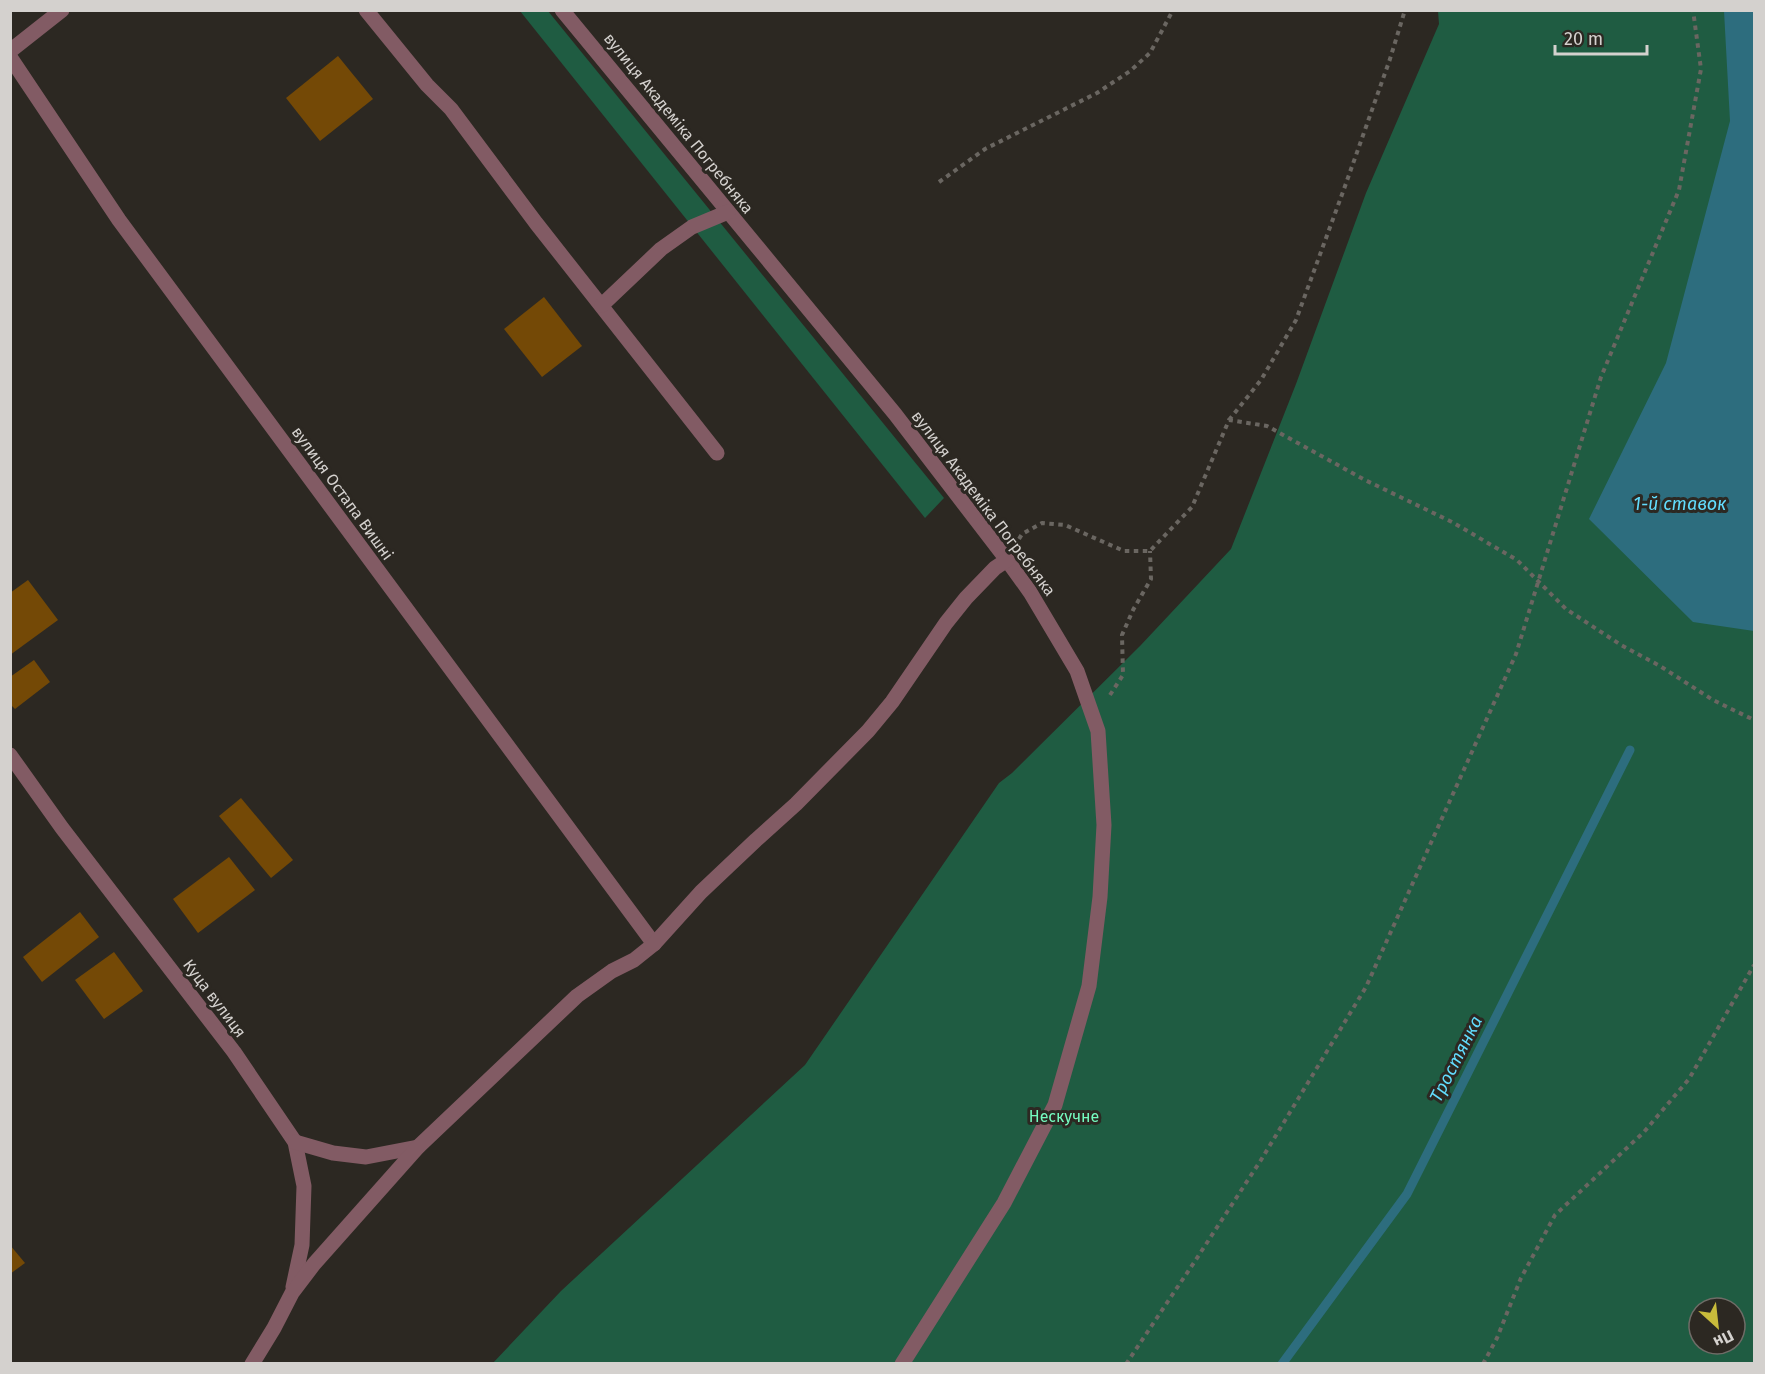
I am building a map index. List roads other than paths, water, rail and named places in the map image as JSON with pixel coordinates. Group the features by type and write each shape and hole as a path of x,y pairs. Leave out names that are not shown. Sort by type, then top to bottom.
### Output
{"street":[{"path":"10,51 62,10"},
{"path":"366,10 427,85 451,109 536,223 717,453"},
{"name":"вулиця Академіка Погребняка","path":"562,10 895,414 1007,560 1030,592 1077,671 1098,731 1104,825 1100,897 1089,986 1055,1105 1004,1203 902,1364"},
{"name":"вулиця Остапа Вишні","path":"10,57 119,220 654,944"},
{"path":"602,305 661,249 692,227 728,212"},
{"path":"252,1364 292,1293 314,1264 418,1147 577,996 612,971 634,960 654,944 701,892 796,804 868,731 892,702 952,614 995,568 1007,560"},
{"name":"Куца вулиця","path":"10,755 62,828 234,1052 295,1142 304,1186 302,1245 292,1293"},
{"path":"295,1142 333,1153 366,1157 418,1147"}],"water":[{"name":"1-й ставок","path":"1724,11 1754,11 1754,631 1693,622 1589,519 1666,363 1730,121"}],"waterway":[{"name":"Тростянка","path":"1282,1364 1407,1194 1630,750"}],"park label":[{"name":"Нескучне","path":"1064,1116"}]}
